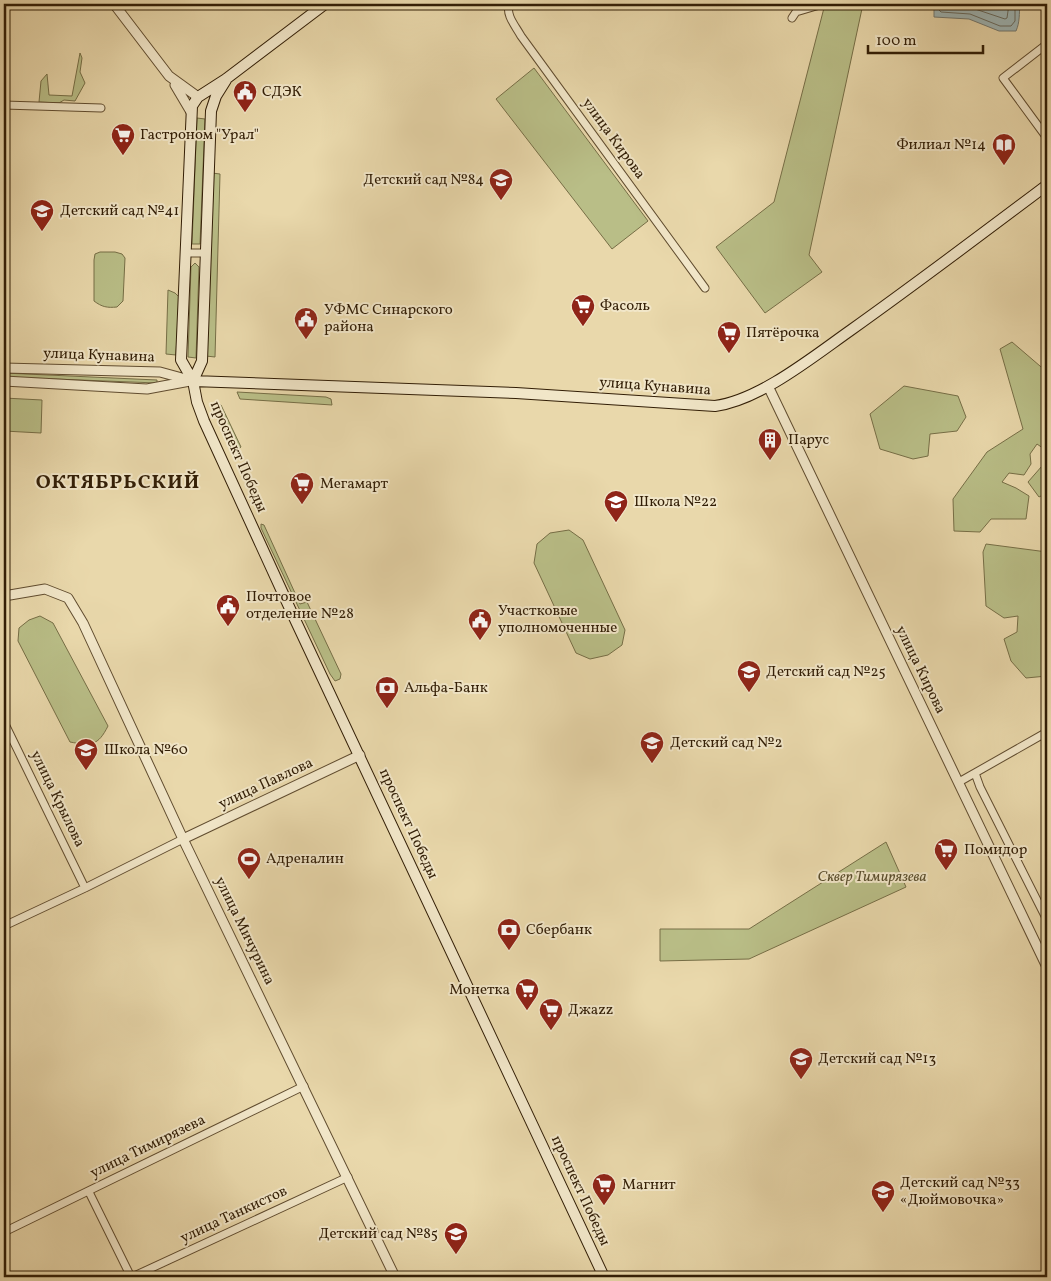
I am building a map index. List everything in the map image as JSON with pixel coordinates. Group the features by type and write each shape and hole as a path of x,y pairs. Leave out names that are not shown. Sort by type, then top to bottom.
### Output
{"main road":[{"path":"211,112 208,106 198,97 226,79 325,4"},
{"path":"193,381 202,361 211,112 216,96 226,79"},
{"name":"проспект Победы","path":"198,97 192,106 191,112 181,360 193,381 197,402 204,421 290,611 360,755 604,1277"},
{"name":"улица Кунавина","path":"193,381 516,393 716,406 728,404 768,386 795,370 930,274 1047,185"}],"street":[{"path":"114,4 169,76 191,112"},
{"name":"улица Кирова","path":"509,4 510,19 521,36 704,288"},
{"path":"792,18 796,12 823,4"},
{"path":"1047,44 1003,78 1047,138"},
{"path":"169,76 198,97"},
{"path":"4,105 101,108"},
{"path":"185,253 206,253"},
{"name":"улица Кунавина","path":"4,368 160,372 193,381"},
{"name":"улица Кунавина","path":"4,381 147,389 193,381"},
{"name":"улица Кирова","path":"768,386 1047,967"},
{"name":"улица Мичурина","path":"4,596 45,590 68,598 83,623 395,1277"},
{"name":"улица Крылова","path":"4,722 85,888"},
{"path":"959,782 1047,732"},
{"name":"улица Павлова","path":"184,838 360,755"},
{"path":"975,773 980,787 1047,920"},
{"path":"4,926 184,838"},
{"name":"улица Тимирязева","path":"4,1232 304,1086"},
{"name":"улица Танкистов","path":"132,1277 348,1177"},
{"path":"89,1192 132,1277"},
{"path":"4,1268 8,1277"}],"green space":[{"path":"825,4 863,4 809,255 822,272 765,313 716,247 774,202"},
{"path":"80,53 82,58 80,72 85,83 75,101 64,100 59,103 39,102 41,81 47,74 49,95 72,96"},
{"path":"534,68 648,221 612,249 496,99"},
{"path":"197,118 205,119 200,244 192,244"},
{"path":"212,173 220,174 215,357 206,356"},
{"path":"115,252 122,254 125,258 123,301 117,307 105,307 94,301 94,260 95,254"},
{"path":"195,263 199,267 196,358 188,357 191,267"},
{"path":"168,290 179,297 176,355 166,354"},
{"path":"1012,342 1047,372 1047,451 1037,444 1030,454 1031,464 1024,475 1009,473 1002,482 1029,496 1026,519 991,519 980,532 954,531 953,499 987,452 1023,429 1000,349"},
{"path":"4,373 157,380 157,383 4,377"},
{"path":"904,386 958,396 966,417 957,431 930,434 928,456 913,459 880,449 870,414"},
{"path":"237,392 326,397 331,399 332,405 240,399"},
{"path":"4,398 42,400 41,433 4,431"},
{"path":"221,405 241,447 233,453 211,406"},
{"path":"1047,463 1047,493 1039,497 1028,482"},
{"path":"261,524 264,525 300,604 307,602 341,674 340,679 335,681 330,674 261,528"},
{"path":"569,530 583,540 625,630 622,645 608,655 590,659 576,653 534,563 537,544 550,533"},
{"path":"986,544 1047,552 1047,676 1026,678 1011,661 1004,639 1017,632 1018,616 1004,618 986,606 983,552"},
{"path":"40,616 53,623 108,726 101,737 93,743 70,742 18,641 19,628 29,620"},
{"name":"Сквер Тимирязева","path":"886,842 906,887 749,959 660,961 660,929 749,929"}],"water":[{"path":"934,4 1020,4 1018,24 1016,31 999,31 969,19 934,17"}],"place":[{"name":"СДЭК","path":"245,113"},
{"name":"Гастроном \"Урал\"","path":"123,156"},
{"name":"Филиал №14","path":"1004,166"},
{"name":"Детский сад №84","path":"501,201"},
{"name":"Детский сад №41","path":"42,232"},
{"name":"Фасоль","path":"583,327"},
{"name":"УФМС Синарского района","path":"306,340"},
{"name":"Пятёрочка","path":"729,354"},
{"name":"Парус","path":"770,461"},
{"name":"Мегамарт","path":"302,505"},
{"name":"Школа №22","path":"616,523"},
{"name":"Почтовое отделение №28","path":"228,627"},
{"name":"Участковые уполномоченные","path":"480,641"},
{"name":"Детский сад №25","path":"749,693"},
{"name":"Альфа-Банк","path":"387,709"},
{"name":"Детский сад №2","path":"652,764"},
{"name":"Школа №60","path":"86,771"},
{"name":"Помидор","path":"946,871"},
{"name":"Адреналин","path":"249,880"},
{"name":"Сбербанк","path":"509,951"},
{"name":"Монетка","path":"527,1011"},
{"name":"Джаzz","path":"551,1031"},
{"name":"Детский сад №13","path":"801,1080"},
{"name":"Магнит","path":"604,1206"},
{"name":"Детский сад №33 «Дюймовочка»","path":"883,1213"},
{"name":"Детский сад №85","path":"456,1255"}],"district":[{"name":"ОКТЯБРЬСКИЙ","path":"118,483"}]}
